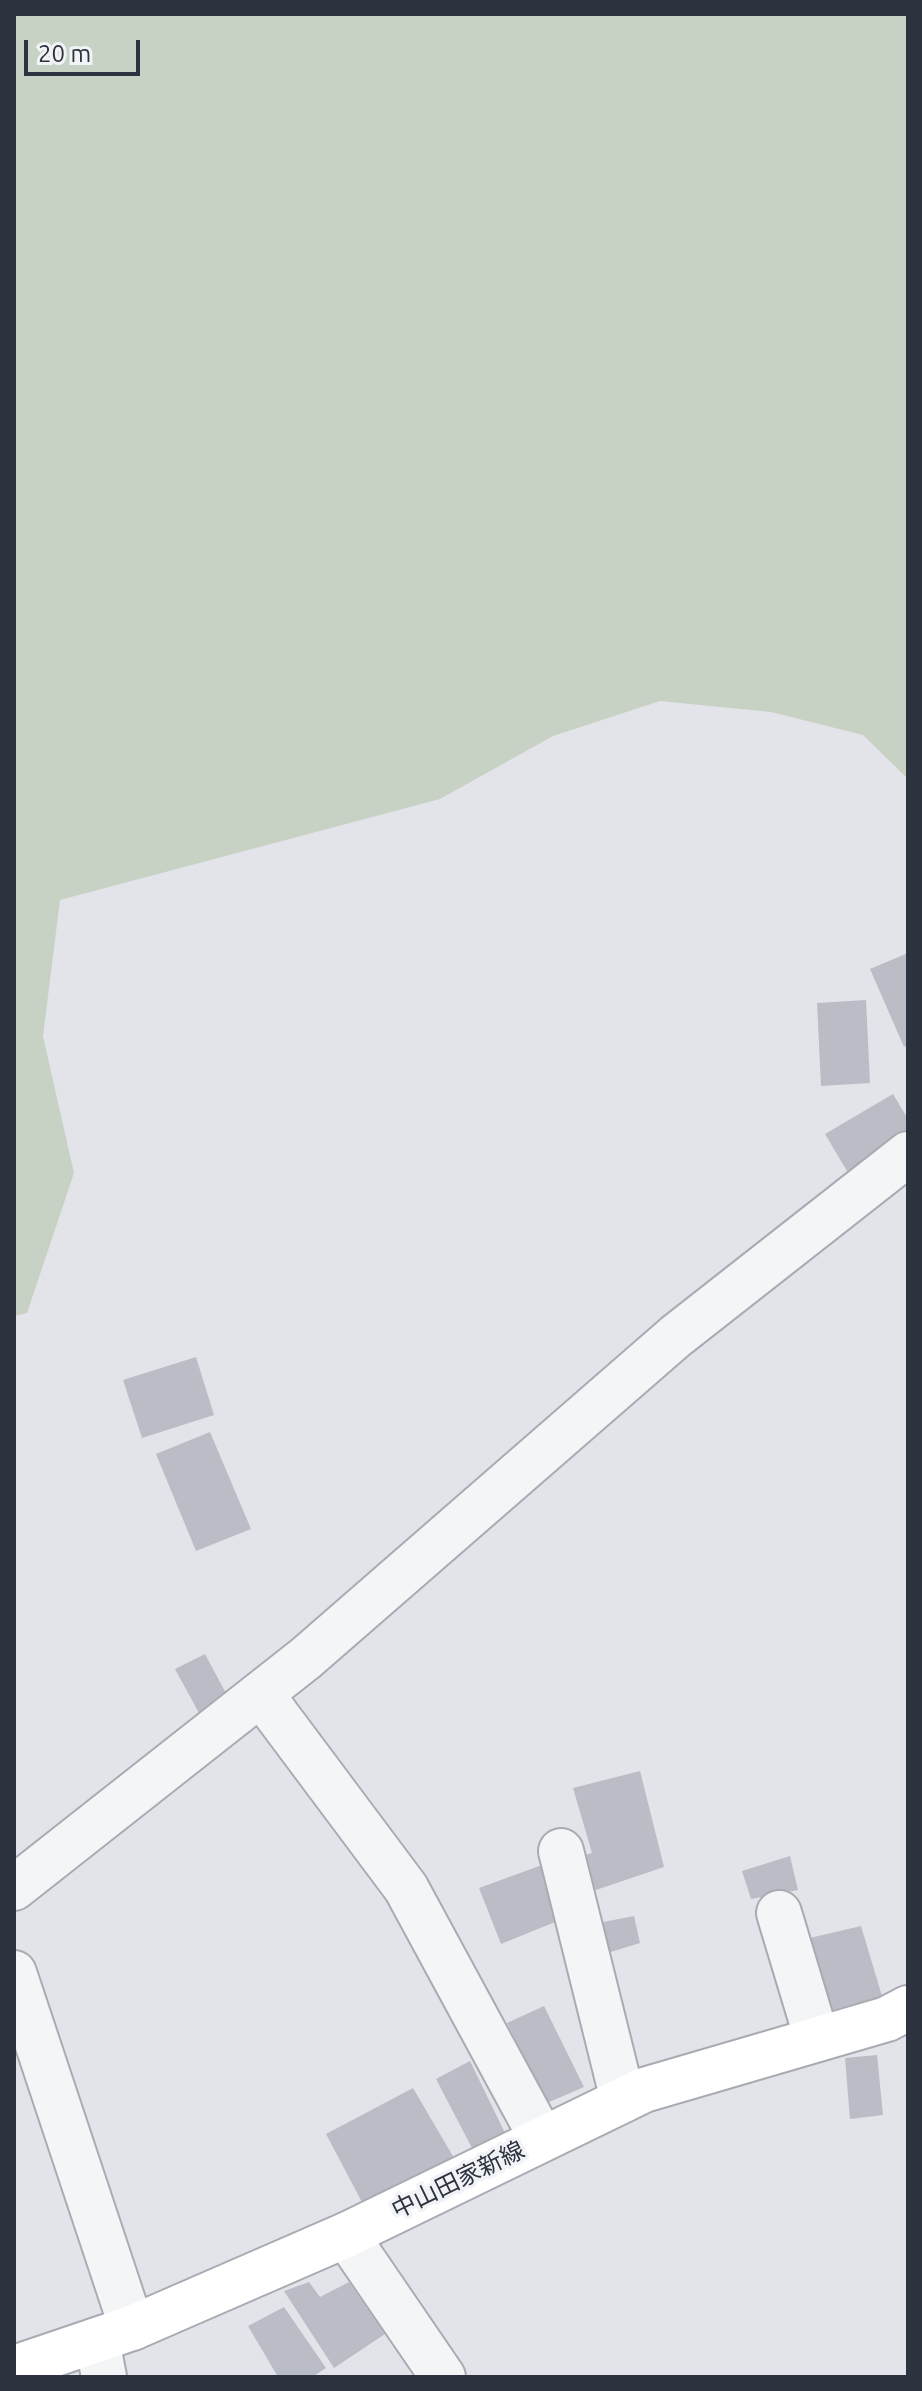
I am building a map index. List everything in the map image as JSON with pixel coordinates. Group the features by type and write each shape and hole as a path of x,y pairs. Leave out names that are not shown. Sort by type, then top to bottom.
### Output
{"main road":[{"name":"中山田家新線","path":"14,2368 111,2348 644,2090 887,2019 908,2008"}],"street":[{"path":"14,1888 261,1694 676,1336 908,1154"},
{"path":"261,1694 406,1888 542,2139"},
{"path":"561,1851 623,2100"},
{"path":"779,1913 817,2039"},
{"path":"14,1973 111,2348"},
{"path":"346,2235 443,2377"}],"shaded area":[{"path":"14,14 908,14 908,779 863,735 771,712 660,701 553,736 440,799 60,900 43,1036 74,1173 27,1313 14,1316"}],"building":[{"path":"908,953 908,1045 904,1047 870,969"},
{"path":"866,1000 870,1083 821,1086 817,1003"},
{"path":"893,1094 908,1119 908,1136 847,1171 825,1134"},
{"path":"196,1357 214,1415 142,1438 123,1380"},
{"path":"210,1432 251,1529 196,1551 156,1454"},
{"path":"205,1654 228,1697 199,1713 175,1669"},
{"path":"640,1771 664,1867 587,1893 579,1857 592,1853 573,1788"},
{"path":"790,1856 798,1890 751,1899 742,1871"},
{"path":"542,1865 560,1920 501,1944 479,1888"},
{"path":"634,1916 640,1943 601,1955 593,1924"},
{"path":"861,1926 882,1996 818,2014 797,1941"},
{"path":"544,2006 584,2087 547,2103 507,2023"},
{"path":"877,2055 883,2115 850,2119 845,2058"},
{"path":"470,2061 505,2133 472,2148 436,2079"},
{"path":"413,2088 454,2158 364,2206 326,2134"},
{"path":"309,2282 320,2297 349,2282 385,2334 334,2368 284,2291"},
{"path":"284,2307 326,2368 312,2377 278,2377 248,2326"}]}
